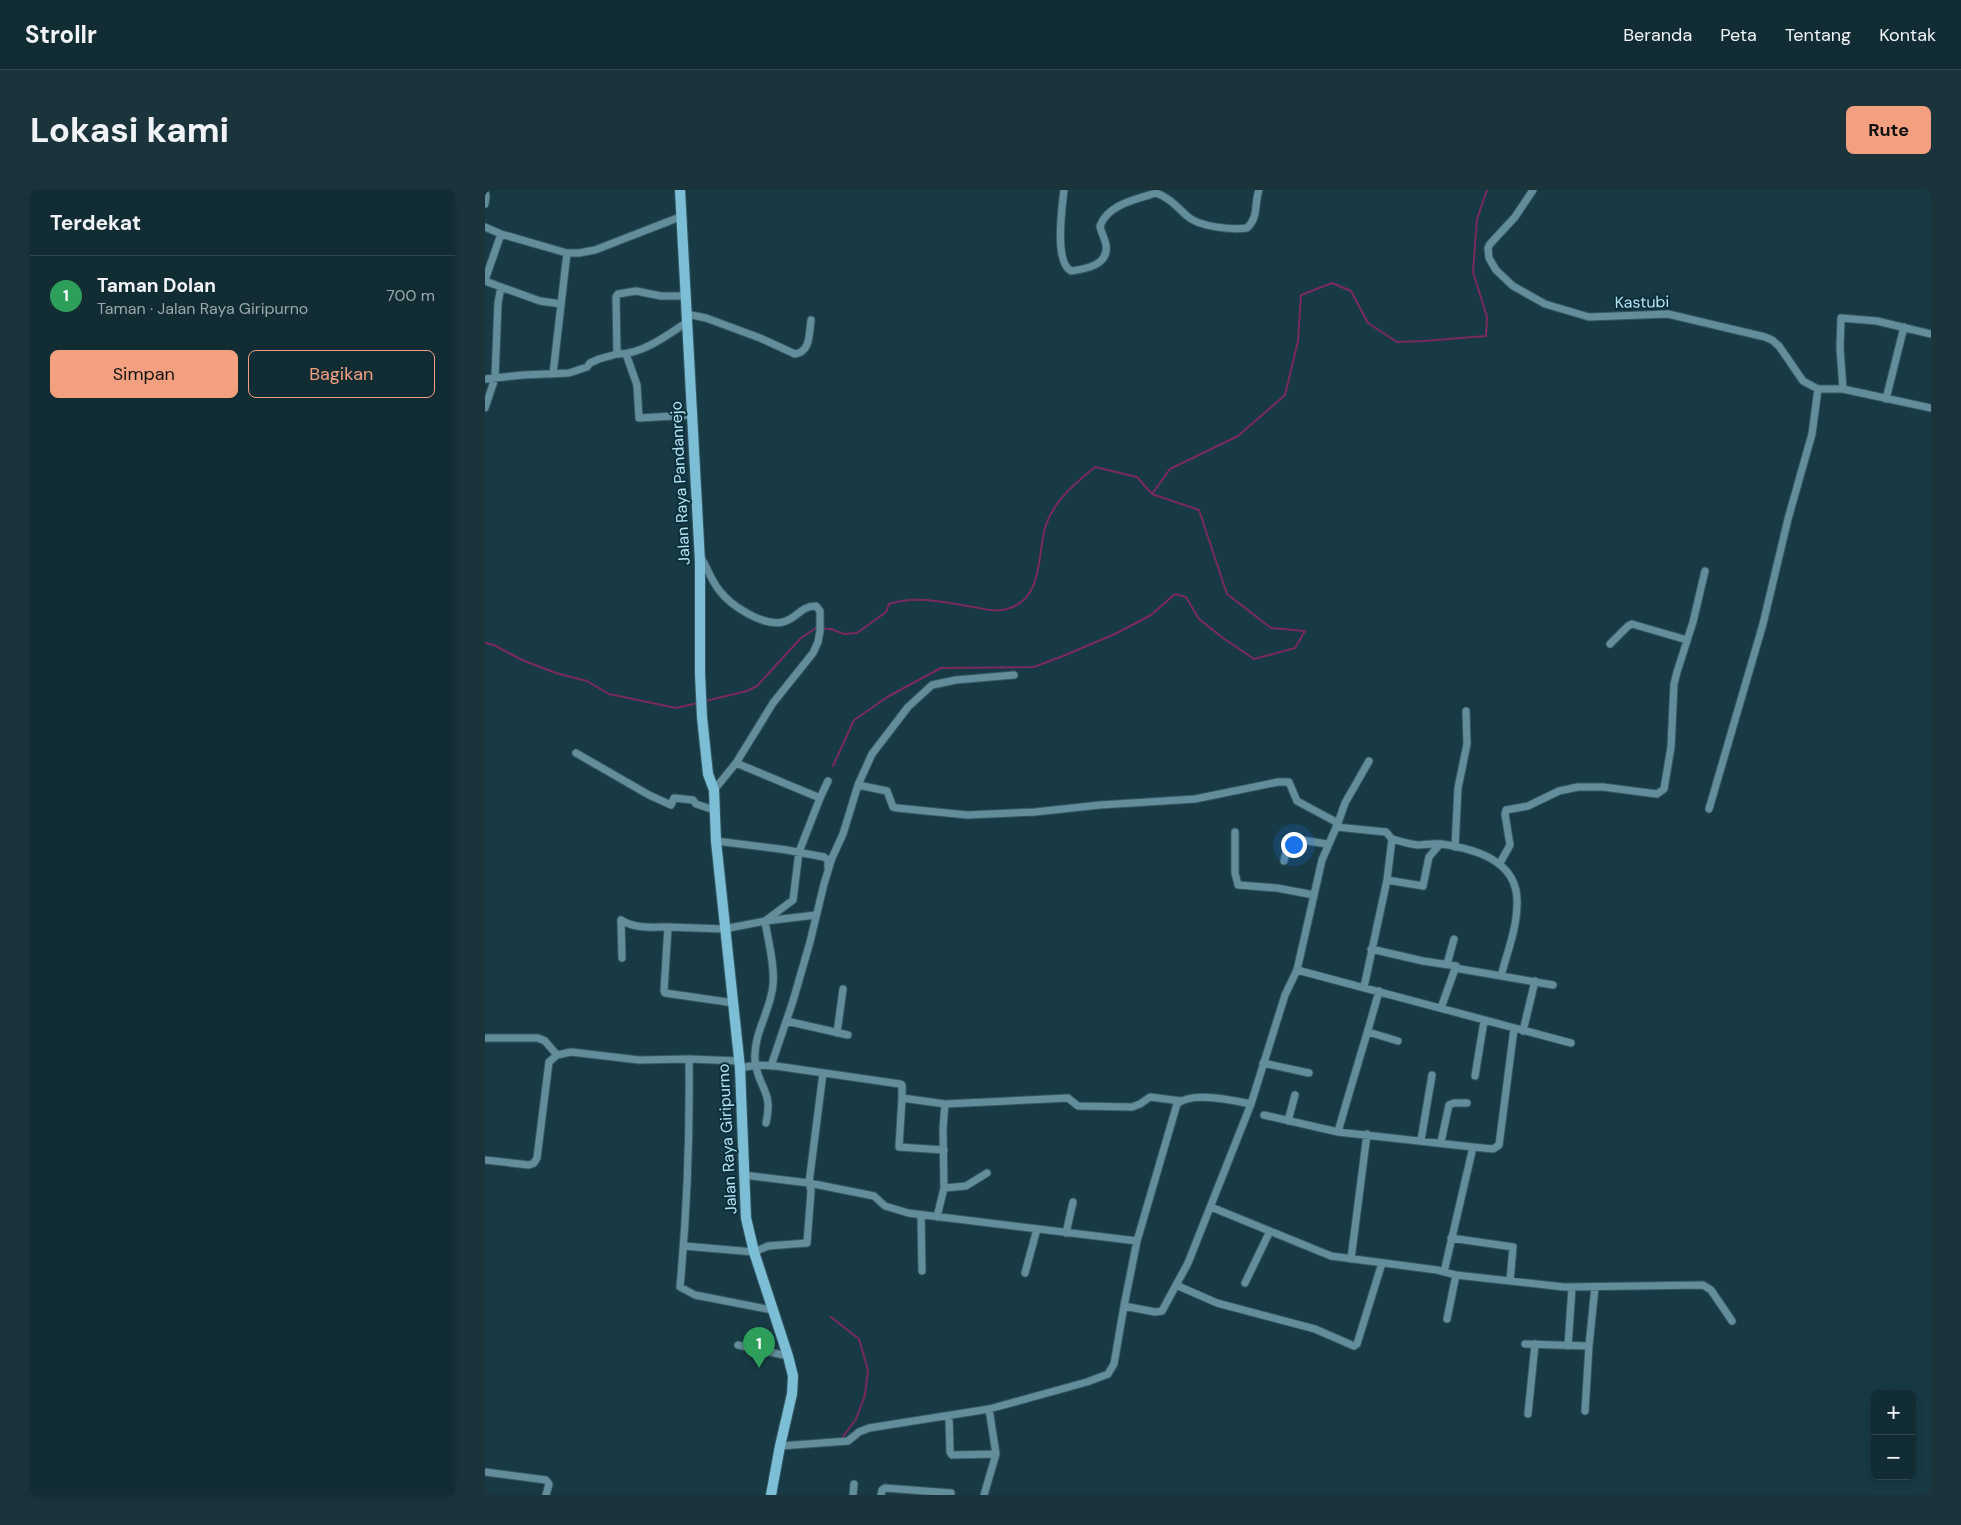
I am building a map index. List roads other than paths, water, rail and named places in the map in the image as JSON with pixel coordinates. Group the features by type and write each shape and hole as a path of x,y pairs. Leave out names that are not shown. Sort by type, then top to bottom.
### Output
{"main road":[{"name":"Jalan Raya Pandanrejo","path":"680,190 699,555 700,674 708,774"},
{"name":"Jalan Raya Giripurno","path":"708,774 714,790 716,841 724,929 740,1065 746,1218 753,1252 793,1376 793,1389 771,1495"}],"street":[{"path":"1064,190 1061,246 1065,264 1071,271 1096,265 1104,260 1107,252 1100,226 1104,217 1113,209 1156,193 1170,198 1188,217 1195,220 1223,229 1241,229 1247,228 1254,218 1257,210 1259,190"},
{"name":"Kastubi","path":"1533,190 1515,217 1490,244 1488,252 1489,258 1496,270 1513,286 1545,304 1589,317 1672,314 1765,337 1779,346 1803,381 1817,389"},
{"path":"485,192 487,199 485,204"},
{"path":"485,227 501,234 567,253 579,253 595,250 680,217"},
{"path":"501,234 485,281 540,301 561,304"},
{"path":"553,374 567,253"},
{"path":"485,408 495,378 498,303 501,287"},
{"path":"617,354 616,297 619,293 636,291 661,296 685,296"},
{"path":"485,379 569,373 587,367 590,363 617,354 626,354 668,335 687,318 715,321 795,354 800,353 806,348 811,320"},
{"path":"1843,389 1840,318 1855,318 1931,334"},
{"path":"1886,399 1904,327"},
{"path":"626,354 637,385 639,418 692,415"},
{"path":"1709,809 1763,624 1812,434 1817,389 1843,389 1931,408"},
{"path":"699,555 719,591 740,609 753,617 765,622 784,622 807,606 819,608 820,617 818,642 813,653 773,703 736,763 714,790"},
{"path":"1500,863 1510,845 1506,810 1528,806 1559,791 1578,787 1603,787 1657,794 1664,789 1671,747 1674,684 1705,571"},
{"path":"1610,644 1627,626 1633,624 1687,640"},
{"path":"771,1066 786,1022 827,873 843,834 858,785 872,754 908,707 932,685 956,680 1014,675"},
{"path":"1455,847 1458,788 1467,744 1466,711"},
{"path":"576,753 649,795 671,805 674,798 693,800 696,804 715,810"},
{"path":"1124,1306 1155,1312 1162,1311 1188,1262 1251,1104 1285,995 1297,970 1321,860 1345,803 1369,761"},
{"path":"736,763 820,798"},
{"path":"767,920 793,900 802,853 820,798 828,781"},
{"path":"858,785 887,791 893,807 967,815 1035,812 1100,805 1195,799 1287,781 1291,784 1297,801 1337,825 1386,832 1392,839 1419,845 1440,844 1455,847 1476,852 1500,863 1513,880 1518,901 1501,976"},
{"path":"1235,832 1235,873 1238,885 1277,888 1314,895"},
{"path":"1284,861 1289,838 1327,844"},
{"path":"1364,987 1387,880 1392,839"},
{"path":"716,841 824,857 828,860 827,873"},
{"path":"1387,880 1423,886 1428,859 1440,844"},
{"path":"622,958 621,920 628,925 636,926 724,929 767,920 816,916"},
{"path":"766,1122 768,1098 755,1056 773,984 767,920"},
{"path":"667,927 664,991 733,1003"},
{"path":"1447,964 1454,939"},
{"path":"1371,949 1423,961 1553,985"},
{"path":"1441,1008 1459,958"},
{"path":"1297,970 1441,1008 1514,1030 1571,1043"},
{"path":"1523,1031 1535,981"},
{"path":"837,1032 843,990"},
{"path":"1339,1132 1351,1082 1368,1032 1379,991"},
{"path":"1475,1076 1484,1020"},
{"path":"786,1022 848,1035"},
{"path":"1264,1115 1339,1132 1493,1149 1499,1145 1514,1030"},
{"path":"1368,1032 1398,1041"},
{"path":"485,1038 538,1038 545,1041 557,1054"},
{"path":"485,1160 529,1165 534,1163 537,1158 549,1062 557,1054 571,1052 639,1060 689,1059 740,1065 771,1066 901,1084 899,1147 944,1150"},
{"path":"689,1059 689,1123 684,1246 680,1287 695,1295 772,1310"},
{"path":"1263,1063 1309,1073"},
{"path":"684,1246 753,1252 770,1246 808,1242 811,1191 809,1183 823,1073"},
{"path":"1421,1140 1432,1075"},
{"path":"1288,1121 1295,1095"},
{"path":"901,1098 945,1104 1068,1098 1078,1106 1132,1107 1149,1097 1181,1101 1211,1096 1251,1104"},
{"path":"780,1446 848,1441 859,1432 869,1428 989,1409 1087,1382 1109,1374 1113,1364 1137,1241 1177,1104 1181,1101"},
{"path":"1441,1142 1449,1105 1452,1103 1467,1103"},
{"path":"937,1217 944,1188 943,1128 945,1104"},
{"path":"1351,1259 1367,1134"},
{"path":"1444,1272 1473,1147"},
{"path":"944,1188 966,1186 987,1173"},
{"path":"743,1176 809,1183 873,1196 885,1206 921,1215 1137,1241"},
{"path":"1066,1233 1073,1202"},
{"path":"1211,1207 1331,1256 1456,1275 1572,1287 1705,1286 1711,1290 1732,1321"},
{"path":"921,1215 922,1271"},
{"path":"1025,1273 1037,1229"},
{"path":"1245,1283 1270,1232"},
{"path":"1451,1238 1513,1247 1510,1281"},
{"path":"1177,1285 1217,1303 1315,1329 1353,1346 1357,1344 1382,1264"},
{"path":"1447,1319 1456,1275"},
{"path":"1585,1410 1595,1286"},
{"path":"1568,1346 1572,1287"},
{"path":"1525,1344 1589,1346"},
{"path":"1528,1414 1535,1344"},
{"path":"738,1345 788,1356"},
{"path":"984,1495 995,1454 989,1409"},
{"path":"949,1416 950,1452 952,1455 995,1454"},
{"path":"485,1472 546,1480 549,1484 546,1495"},
{"path":"853,1495 854,1484"},
{"path":"881,1495 882,1490 885,1488 951,1493"}],"waterway":[{"path":"833,766 854,720 889,696 941,668 1034,667 1115,634 1151,615 1175,594 1186,597 1199,619 1254,659 1295,648 1305,631 1271,628 1227,594 1199,510 1152,494 1170,469 1238,436 1285,395 1298,341 1301,295 1332,283 1351,291 1368,323 1397,342 1486,336 1487,317 1473,272 1477,219 1487,190"},
{"path":"705,701 747,691 757,686 801,638 816,628 831,629 844,634 857,633 886,612 889,604 899,601 931,600 996,610 1010,608 1021,602 1029,594 1034,584 1043,536 1050,516 1066,493 1095,467 1137,477 1152,494"},
{"path":"485,643 494,645 522,660 556,673 587,681 609,694 676,708 698,703"},
{"path":"831,1317 859,1339 868,1370 865,1395 856,1419 842,1438"}],"place":[{"name":"Taman Dolan","path":"759,1368"}]}
